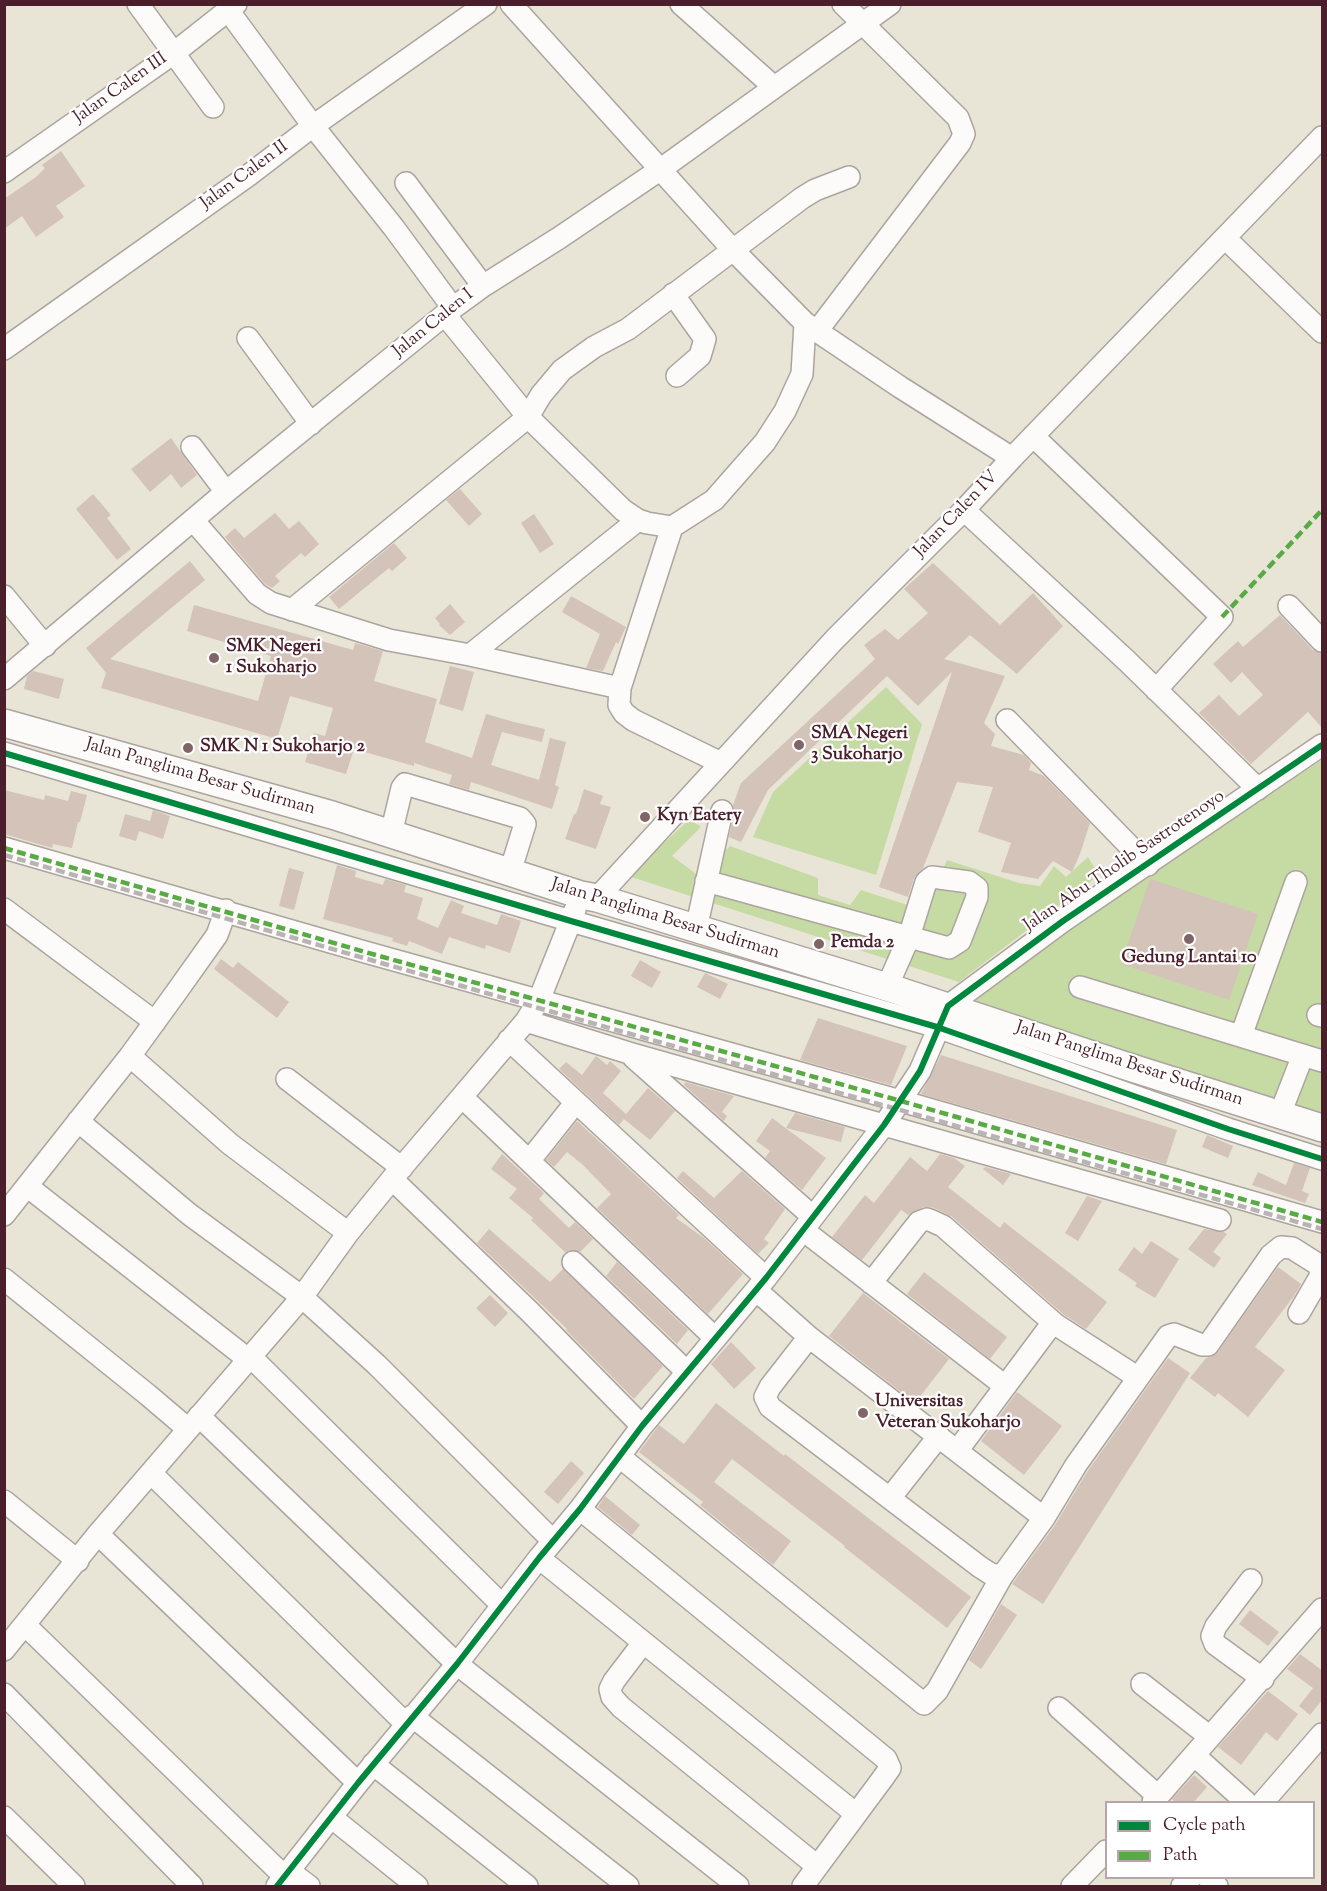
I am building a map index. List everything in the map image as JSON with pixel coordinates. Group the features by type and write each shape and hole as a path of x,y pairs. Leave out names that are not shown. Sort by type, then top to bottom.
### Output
{"main road":[{"name":"Jalan Panglima Besar Sudirman","path":"4,723 321,812 589,897 887,987 942,1017 1323,1128"}],"street":[{"path":"138,4 213,107"},
{"name":"Jalan Calen II","path":"4,349 486,4"},
{"path":"511,4 733,250 811,327 1012,458"},
{"path":"681,4 774,87"},
{"path":"232,7 313,126 394,228 449,311 528,417 623,510 646,524 672,527 714,500 765,442 785,411 802,374 811,327 960,143 964,134 958,118 843,4"},
{"name":"Jalan Calen I","path":"4,679 226,492 449,311 483,286 661,169 890,4"},
{"name":"Jalan Calen III","path":"4,172 174,52 232,7"},
{"name":"Jalan Calen IV","path":"589,897 721,763 835,639 964,510 1033,436 1322,140"},
{"path":"292,610 528,417 544,389 562,370 594,347 628,329 814,190 849,177"},
{"path":"405,183 483,286"},
{"path":"1225,238 1323,332"},
{"path":"673,294 705,339 700,356 678,376"},
{"path":"248,339 310,424"},
{"path":"1033,436 1222,617 1156,690"},
{"path":"192,447 226,492"},
{"path":"964,510 1258,789"},
{"path":"194,520 257,594 271,603 389,640 470,654 620,688"},
{"path":"470,654 638,520"},
{"path":"672,527 620,688 619,705 624,713 633,720 721,763"},
{"path":"4,596 45,646"},
{"path":"1289,606 1323,641"},
{"path":"1007,720 1148,865"},
{"name":"Jalan Abu Tholib Sastrotenoyo","path":"942,1017 1063,921 1323,745"},
{"path":"4,753 571,921 942,1017 1228,1129 1323,1159"},
{"path":"391,834 402,788 405,784 520,818 525,824 510,872"},
{"path":"696,928 722,811"},
{"path":"4,848 1323,1222"},
{"path":"706,881 909,937 887,987"},
{"path":"1240,1036 1296,882"},
{"path":"4,1650 98,1534 302,1297 348,1233 526,1021 539,1000 571,921 589,897"},
{"path":"4,909 155,1022"},
{"path":"4,1215 155,1022 217,935 226,910"},
{"path":"1080,987 1313,1058 1280,1114"},
{"path":"284,1878 373,1764 457,1664 580,1509 642,1426 761,1284 884,1125 920,1071 942,1017"},
{"path":"526,1021 629,1053 1220,1220"},
{"path":"509,1040 576,1102 761,1284 809,1337 1044,1518"},
{"path":"629,1053 871,1282 1005,1386"},
{"path":"130,1056 230,1144 348,1233"},
{"path":"287,1079 397,1173 642,1426"},
{"path":"462,1097 715,1338"},
{"path":"530,1160 576,1102"},
{"path":"78,1121 189,1214 302,1297 377,1365 553,1541"},
{"path":"27,1186 250,1358 502,1605"},
{"path":"871,1282 909,1232 919,1222 927,1219 942,1227 1055,1324 1137,1377"},
{"path":"620,1457 924,1704 937,1691 1002,1576 1044,1518 1076,1465 1168,1336 1174,1334 1202,1345 1208,1345 1271,1255 1281,1247 1292,1248 1319,1265 1321,1275 1299,1312"},
{"path":"573,1262 687,1372"},
{"path":"4,1279 131,1380 193,1423 457,1664 738,1887"},
{"path":"957,1451 1048,1329 1055,1324"},
{"path":"809,1337 770,1387 765,1397 770,1407 991,1574 1002,1576"},
{"path":"890,1498 939,1437"},
{"path":"152,1474 409,1720 628,1887"},
{"path":"4,1501 78,1561"},
{"path":"580,1509 886,1759 890,1768 802,1887"},
{"path":"98,1534 358,1783"},
{"path":"539,1558 856,1814"},
{"path":"1251,1580 1216,1626 1212,1636 1215,1644 1263,1679"},
{"path":"1059,1708 1155,1799 1323,1609"},
{"path":"25,1625 284,1878 309,1887"},
{"path":"643,1643 614,1681 610,1689 612,1697 621,1707 817,1866"},
{"path":"1142,1684 1210,1737"},
{"path":"4,1694 192,1887"},
{"path":"1265,1801 1323,1734"},
{"path":"1194,1755 1244,1801"},
{"path":"373,1764 527,1887"},
{"path":"4,1817 74,1887"},
{"path":"331,1817 417,1887"},
{"path":"1072,1887 1105,1853"}],"green space":[{"path":"886,687 922,724 876,875 753,837 773,792"},
{"path":"1322,760 1322,1119 964,1000 1108,902"},
{"path":"690,819 701,827 672,856 699,876 730,846 818,878 818,895 850,905 861,890 926,911 947,860 1019,883 1040,886 1054,866 1066,877 1088,857 1099,875 959,982 628,876"}],"building":[{"path":"61,151 85,186 56,206 64,217 36,237 22,216 4,229 4,199 36,177 45,168 42,165"},
{"path":"171,438 197,475 181,488 171,474 150,492 131,469"},
{"path":"460,489 482,514 469,526 446,500"},
{"path":"93,494 111,515 107,518 131,549 117,560 76,509"},
{"path":"275,513 289,529 299,521 319,544 305,557 301,553 275,576 280,581 272,588 265,584 225,537 235,528 244,538"},
{"path":"534,514 554,544 540,553 521,523"},
{"path":"394,543 407,558 392,571 389,568 339,609 329,597"},
{"path":"190,561 205,580 110,659 258,701 271,656 187,631 194,605 353,650 355,643 383,651 374,681 437,699 425,742 472,758 486,714 545,729 542,742 502,732 491,765 539,780 550,738 566,742 555,785 559,787 552,809 471,782 469,790 449,784 452,775 414,763 414,766 354,749 346,774 305,762 314,733 325,736 333,708 290,696 277,739 101,688 106,673 86,648"},
{"path":"933,563 1000,625 1033,593 1063,626 1017,674 970,635 944,659 1005,676 984,723 995,734 991,746 1024,755 1031,763 1029,770 1044,776 1090,823 1072,872 1053,861 1038,879 1001,872 1011,843 978,832 993,787 957,782 923,868 914,878 908,897 879,887 952,672 918,706 887,676 768,790 741,842 729,837 734,814 733,805 741,783 875,659 864,645 885,629 898,640 928,613 904,589"},
{"path":"571,596 626,627 618,644 616,642 603,671 586,668 600,634 562,612"},
{"path":"450,604 465,622 450,635 435,618"},
{"path":"1280,615 1313,650 1323,653 1323,729 1308,712 1251,764 1199,713 1219,695 1239,716 1263,695 1242,672 1231,683 1213,664 1238,641 1243,647"},
{"path":"450,666 474,672 463,711 439,704"},
{"path":"33,671 64,679 59,699 24,689 27,676"},
{"path":"584,789 603,796 600,804 611,807 596,849 565,839"},
{"path":"4,790 44,800 45,795 68,801 71,791 87,795 72,848 53,844 52,848 4,834"},
{"path":"153,810 170,816 163,839 139,831 136,841 119,836 125,814 150,821"},
{"path":"337,865 356,871 355,877 383,885 385,879 406,885 404,892 423,898 417,919 438,928 451,900 464,906 461,913 497,925 501,914 521,921 510,953 486,945 485,949 449,937 442,954 409,941 407,946 392,941 393,938 323,919"},
{"path":"289,868 304,872 294,910 279,906"},
{"name":"Gedung Lantai 10","path":"1150,879 1258,914 1229,1000 1121,964"},
{"path":"221,959 233,968 238,962 289,1002 277,1018 214,969"},
{"path":"640,960 661,972 652,988 631,976"},
{"path":"705,973 728,984 720,999 697,987"},
{"path":"818,1018 907,1046 891,1085 800,1060"},
{"path":"941,1055 1177,1130 1166,1164 921,1094"},
{"path":"596,1056 607,1065 610,1061 621,1071 603,1093 626,1114 648,1088 675,1111 650,1140 624,1119 619,1125 559,1069 566,1062 582,1075"},
{"path":"685,1082 734,1096 722,1112 727,1116 724,1121 684,1085"},
{"path":"795,1113 845,1127 841,1142 786,1128"},
{"path":"772,1118 826,1158 802,1190 765,1158 770,1151 756,1141"},
{"path":"577,1121 679,1215 676,1218 704,1238 743,1274 708,1314 597,1208 611,1194 583,1165 567,1152 554,1167 546,1160"},
{"path":"1207,1135 1233,1146 1228,1158 1202,1147"},
{"path":"502,1154 544,1193 539,1199 569,1228 575,1222 593,1239 580,1252 570,1250 565,1252 531,1220 533,1218 509,1198 517,1189 491,1169"},
{"path":"940,1154 954,1158 965,1166 948,1187 1000,1228 1004,1222 1107,1302 1086,1329 1063,1314 951,1216 932,1207 923,1207 908,1215 901,1210 862,1260 832,1237 865,1195 874,1203 910,1157 927,1171"},
{"path":"1294,1163 1310,1168 1302,1191 1309,1194 1305,1203 1252,1185 1258,1172 1286,1185"},
{"path":"985,1167 1011,1174 1003,1185 983,1169"},
{"path":"683,1171 714,1198 742,1171 785,1209 764,1239 769,1243 758,1254 677,1178"},
{"path":"1087,1196 1102,1201 1078,1241 1065,1233"},
{"path":"489,1229 550,1282 563,1269 663,1366 634,1399 567,1329 477,1243"},
{"path":"1204,1229 1227,1234 1213,1252 1221,1258 1214,1268 1188,1249"},
{"path":"1151,1241 1179,1259 1155,1298 1135,1286 1137,1283 1118,1270 1134,1247 1142,1254"},
{"path":"617,1262 688,1330 677,1344 606,1276"},
{"path":"1278,1267 1301,1284 1255,1347 1285,1370 1248,1417 1218,1393 1215,1397 1190,1378 1206,1358 1218,1352"},
{"path":"924,1272 1007,1337 990,1359 907,1294"},
{"path":"863,1293 949,1359 915,1403 829,1336"},
{"path":"490,1295 508,1313 495,1327 476,1308"},
{"path":"731,1342 756,1368 734,1389 711,1364"},
{"path":"1168,1358 1190,1373 1043,1604 1012,1584 1055,1525 1087,1472"},
{"path":"1017,1392 1062,1426 1024,1475 981,1441"},
{"path":"716,1403 971,1597 947,1628 732,1459 714,1482 791,1541 773,1565 700,1505 703,1502 639,1452 659,1425 684,1444"},
{"path":"571,1461 584,1473 558,1504 544,1492"},
{"path":"605,1496 640,1525 632,1535 598,1507"},
{"path":"1001,1604 1017,1615 981,1669 969,1660"},
{"path":"1250,1610 1279,1632 1268,1646 1239,1624"},
{"path":"1300,1654 1323,1671 1323,1699 1310,1715 1299,1706 1313,1688 1287,1669"},
{"path":"1268,1691 1298,1714 1277,1741 1266,1732 1241,1765 1218,1747"},
{"path":"1194,1775 1207,1787 1195,1801 1174,1801 1172,1799"}],"railway":[{"path":"4,855 1322,1229"}],"marked path":[{"path":"1222,617 1322,510"},
{"path":"4,848 1322,1222"}],"cycle path":[{"path":"277,1886 580,1509 642,1426 766,1278 884,1125 920,1071 948,1006 1063,921 1322,745"},
{"path":"4,753 937,1027 1228,1129 1322,1159"}],"place":[{"name":"SMK Negeri 1 Sukoharjo","path":"214,658"},
{"name":"SMA Negeri 3 Sukoharjo","path":"799,745"},
{"name":"SMK N 1 Sukoharjo 2","path":"188,748"},
{"name":"Kyn Eatery","path":"645,817"},
{"name":"Gedung Lantai 10","path":"1189,939"},
{"name":"Pemda 2","path":"819,944"},
{"name":"Universitas Veteran Sukoharjo","path":"863,1413"}]}
